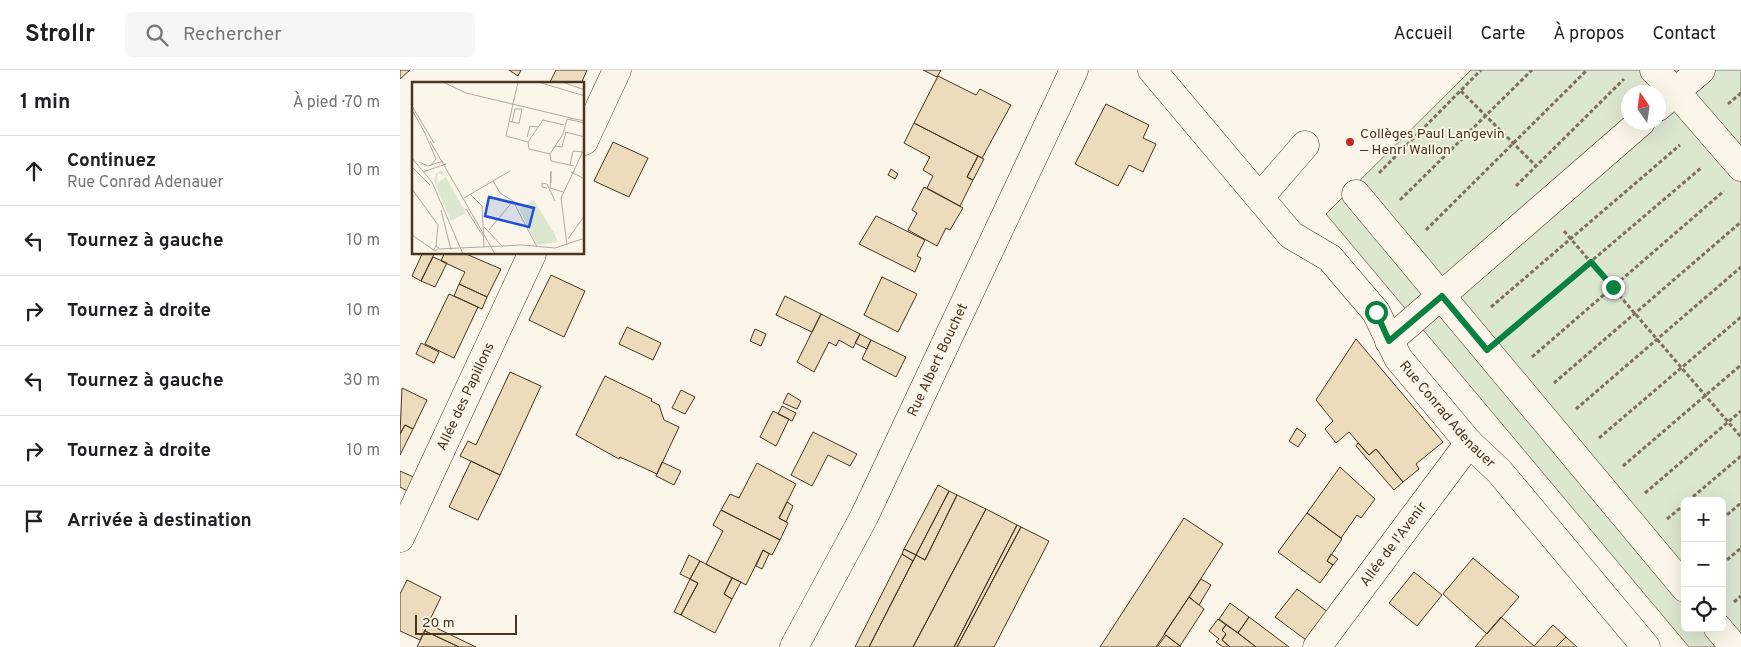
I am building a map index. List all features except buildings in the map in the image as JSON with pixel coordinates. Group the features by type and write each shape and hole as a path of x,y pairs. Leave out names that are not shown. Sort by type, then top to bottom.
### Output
{"street":[{"path":"585,139 617,70"},
{"name":"Rue Albert Bouchet","path":"794,647 864,517 1074,70"},
{"name":"Rue Conrad Adenauer","path":"1152,70 1291,235 1330,258 1376,312 1398,358 1469,443 1499,471 1633,642"},
{"path":"1654,70 1668,100 1704,124 1733,157"},
{"path":"1668,100 1701,70"},
{"path":"1389,341 1632,130"},
{"path":"1260,197 1305,145"},
{"path":"1356,194 1684,587"},
{"name":"Allée des Papillons","path":"400,538 532,255"},
{"name":"Allée de l'Avenir","path":"1317,647 1469,443"},
{"path":"1721,632 1734,647"}],"path":[{"path":"1356,194 1481,70"},
{"path":"1379,222 1532,70"},
{"path":"1404,252 1587,70"},
{"path":"1515,187 1626,77"},
{"path":"1461,91 1536,166"},
{"path":"1468,327 1741,93"},
{"path":"1487,350 1591,262 1733,157"},
{"path":"1509,377 1726,190"},
{"path":"1544,207 1741,437"},
{"path":"1530,402 1741,222"},
{"path":"1552,429 1741,268"},
{"path":"1576,457 1741,317"},
{"path":"1599,485 1741,365"},
{"path":"1622,513 1741,410"},
{"path":"1693,497 1741,456"},
{"path":"1726,516 1741,503"},
{"path":"1726,561 1741,548"}],"green space":[{"path":"1471,70 1741,70 1741,647 1689,647 1326,214"}],"place":[{"name":"Collèges Paul Langevin — Henri Wallon","path":"1350,142"}],"route":[{"path":"1376,312 1389,341 1442,296 1487,350 1591,262 1613,287"}]}
